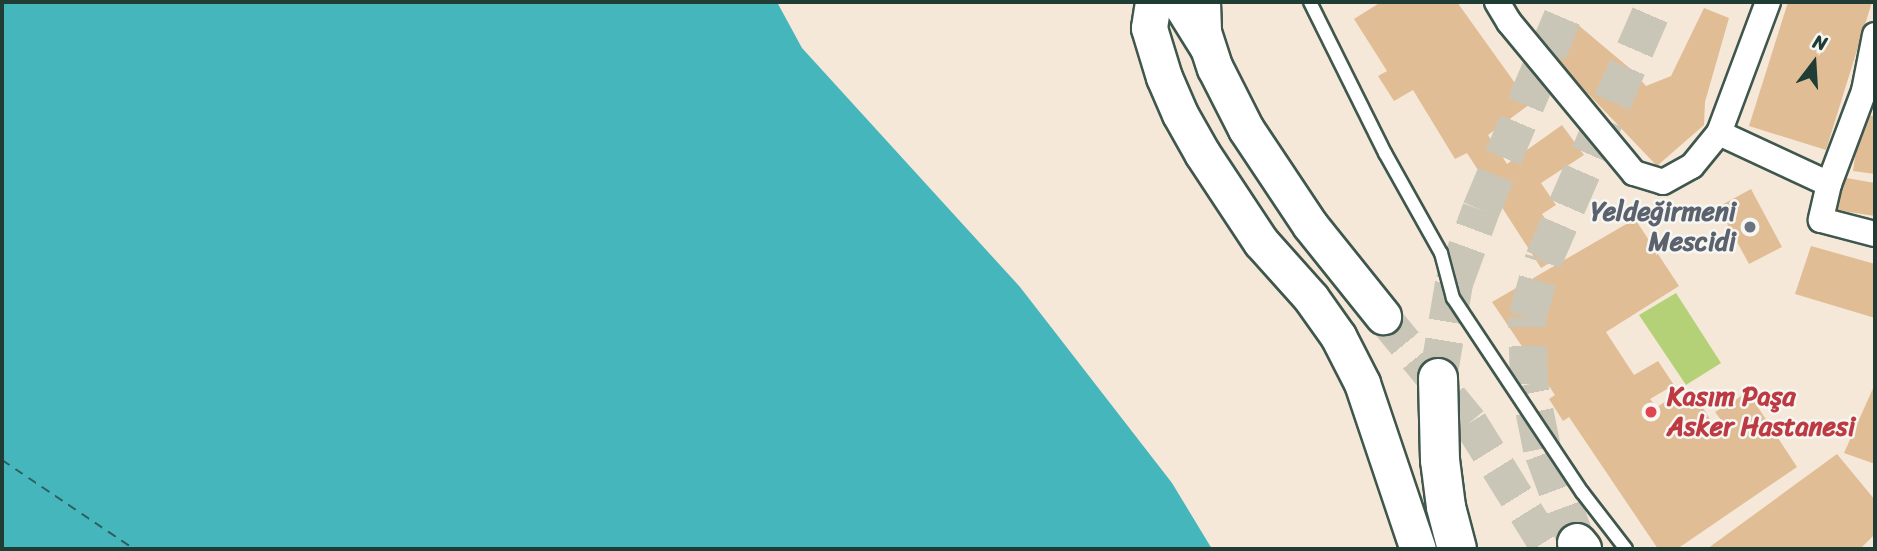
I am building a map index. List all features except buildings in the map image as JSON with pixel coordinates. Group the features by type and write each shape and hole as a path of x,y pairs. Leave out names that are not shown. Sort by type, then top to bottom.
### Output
{"main road":[{"path":"1438,378 1440,460 1446,507 1457,549"}],"street":[{"path":"1153,2 1149,28 1164,77 1180,114 1202,153 1261,242 1311,298 1338,336 1362,383 1418,549"},
{"path":"1173,2 1215,68 1246,129 1310,225 1383,316"},
{"path":"1202,2 1203,32 1215,68"},
{"path":"1497,2 1509,22 1634,173 1663,182 1692,166 1719,133 1768,2"},
{"path":"1875,35 1864,91 1829,184 1821,220 1875,234"},
{"path":"1719,133 1829,184"}],"lane":[{"path":"1310,2 1385,153 1441,253 1453,298 1583,492 1626,549"}],"green space":[{"path":"1676,293 1721,363 1686,385 1639,315"}],"water":[{"path":"2,2 777,2 802,48 1020,287 1172,483 1212,549 2,549"}],"ferry route":[{"path":"2,460 134,549"}],"tunnel":[{"path":"1438,378 1454,283 1481,210 1569,2"},
{"path":"1577,543 1542,449 1529,384 1527,317 1544,259 1656,2"},
{"path":"1383,316 1470,422 1549,549"}],"place":[{"name":"Yeldeğirmeni Mescidi","path":"1750,227"},
{"name":"Kasım Paşa Asker Hastanesi","path":"1651,412"}]}
